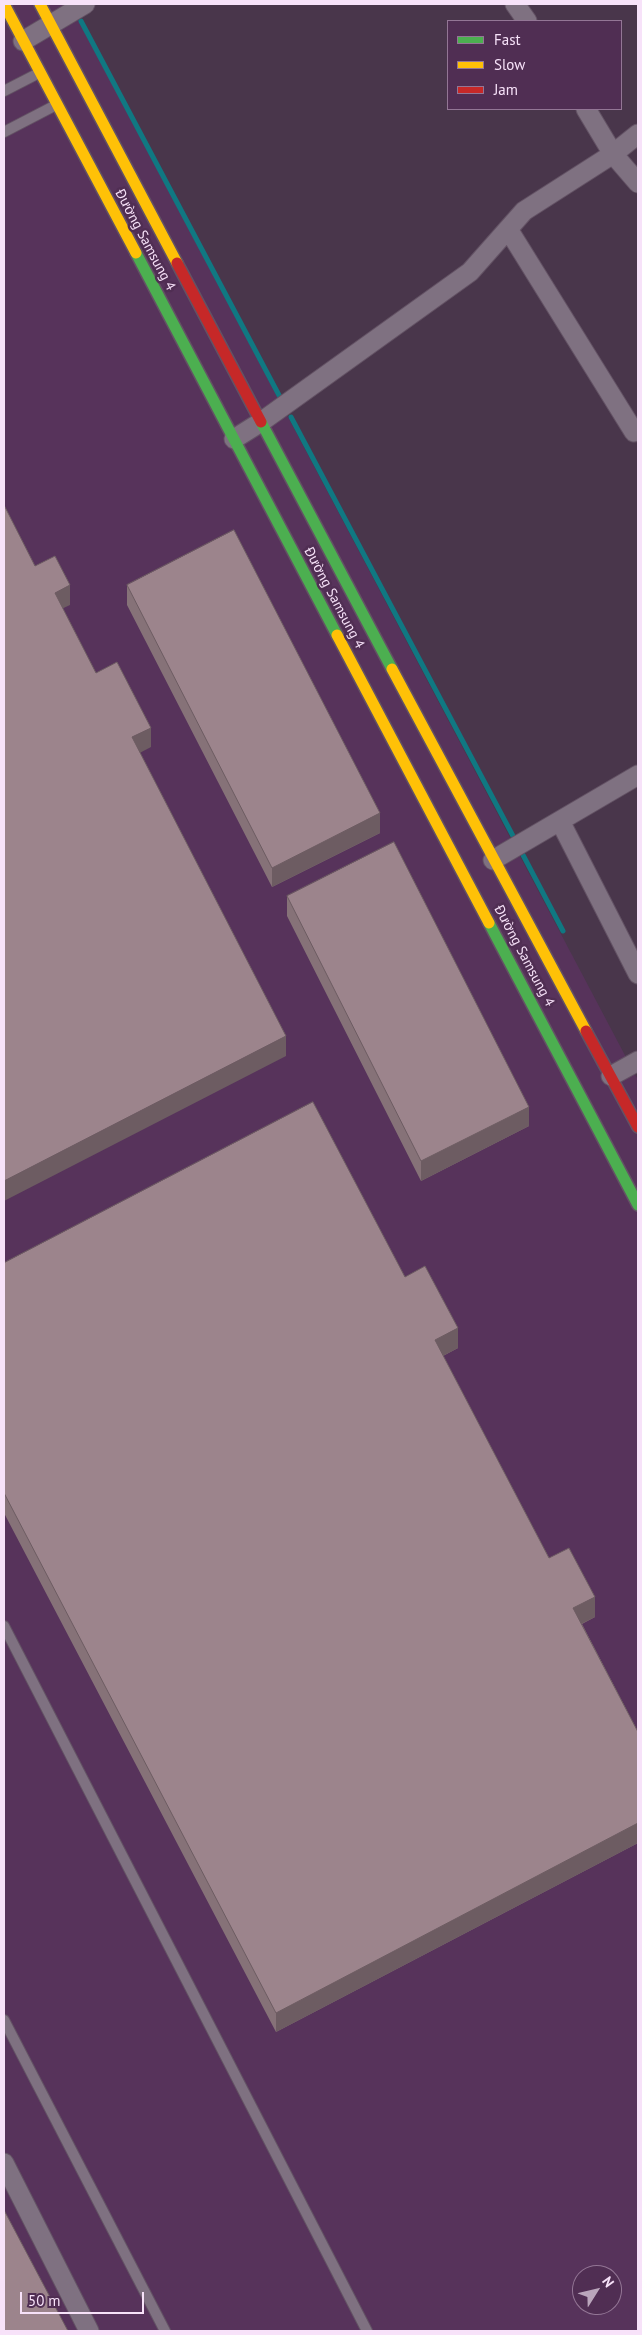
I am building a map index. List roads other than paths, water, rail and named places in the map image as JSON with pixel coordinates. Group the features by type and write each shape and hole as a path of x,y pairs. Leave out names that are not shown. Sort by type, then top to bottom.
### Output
{"main road":[{"name":"Đường Samsung 4","path":"4,4 234,439 584,1091 638,1205"},
{"name":"Đường Samsung 4","path":"40,4 51,24 54,48 261,422 494,860 607,1078 638,1128"},
{"path":"33,60 54,48"}],"street":[{"path":"23,41 85,4"},
{"path":"515,4 526,20"},
{"path":"587,110 613,154 638,182"},
{"path":"234,439 261,422 470,272 524,211 613,154 638,134"},
{"path":"508,229 634,432"},
{"path":"494,860 638,775"},
{"path":"560,821 638,974"},
{"path":"607,1078 638,1061"},
{"path":"4,2163 89,2331"}],"lane":[{"path":"4,91 40,73"},
{"path":"4,132 56,104"},
{"path":"4,1626 367,2331"},
{"path":"4,2020 165,2331"}],"waterway":[{"path":"81,21 281,399"},
{"path":"291,417 513,836"},
{"path":"523,855 563,931"}]}
